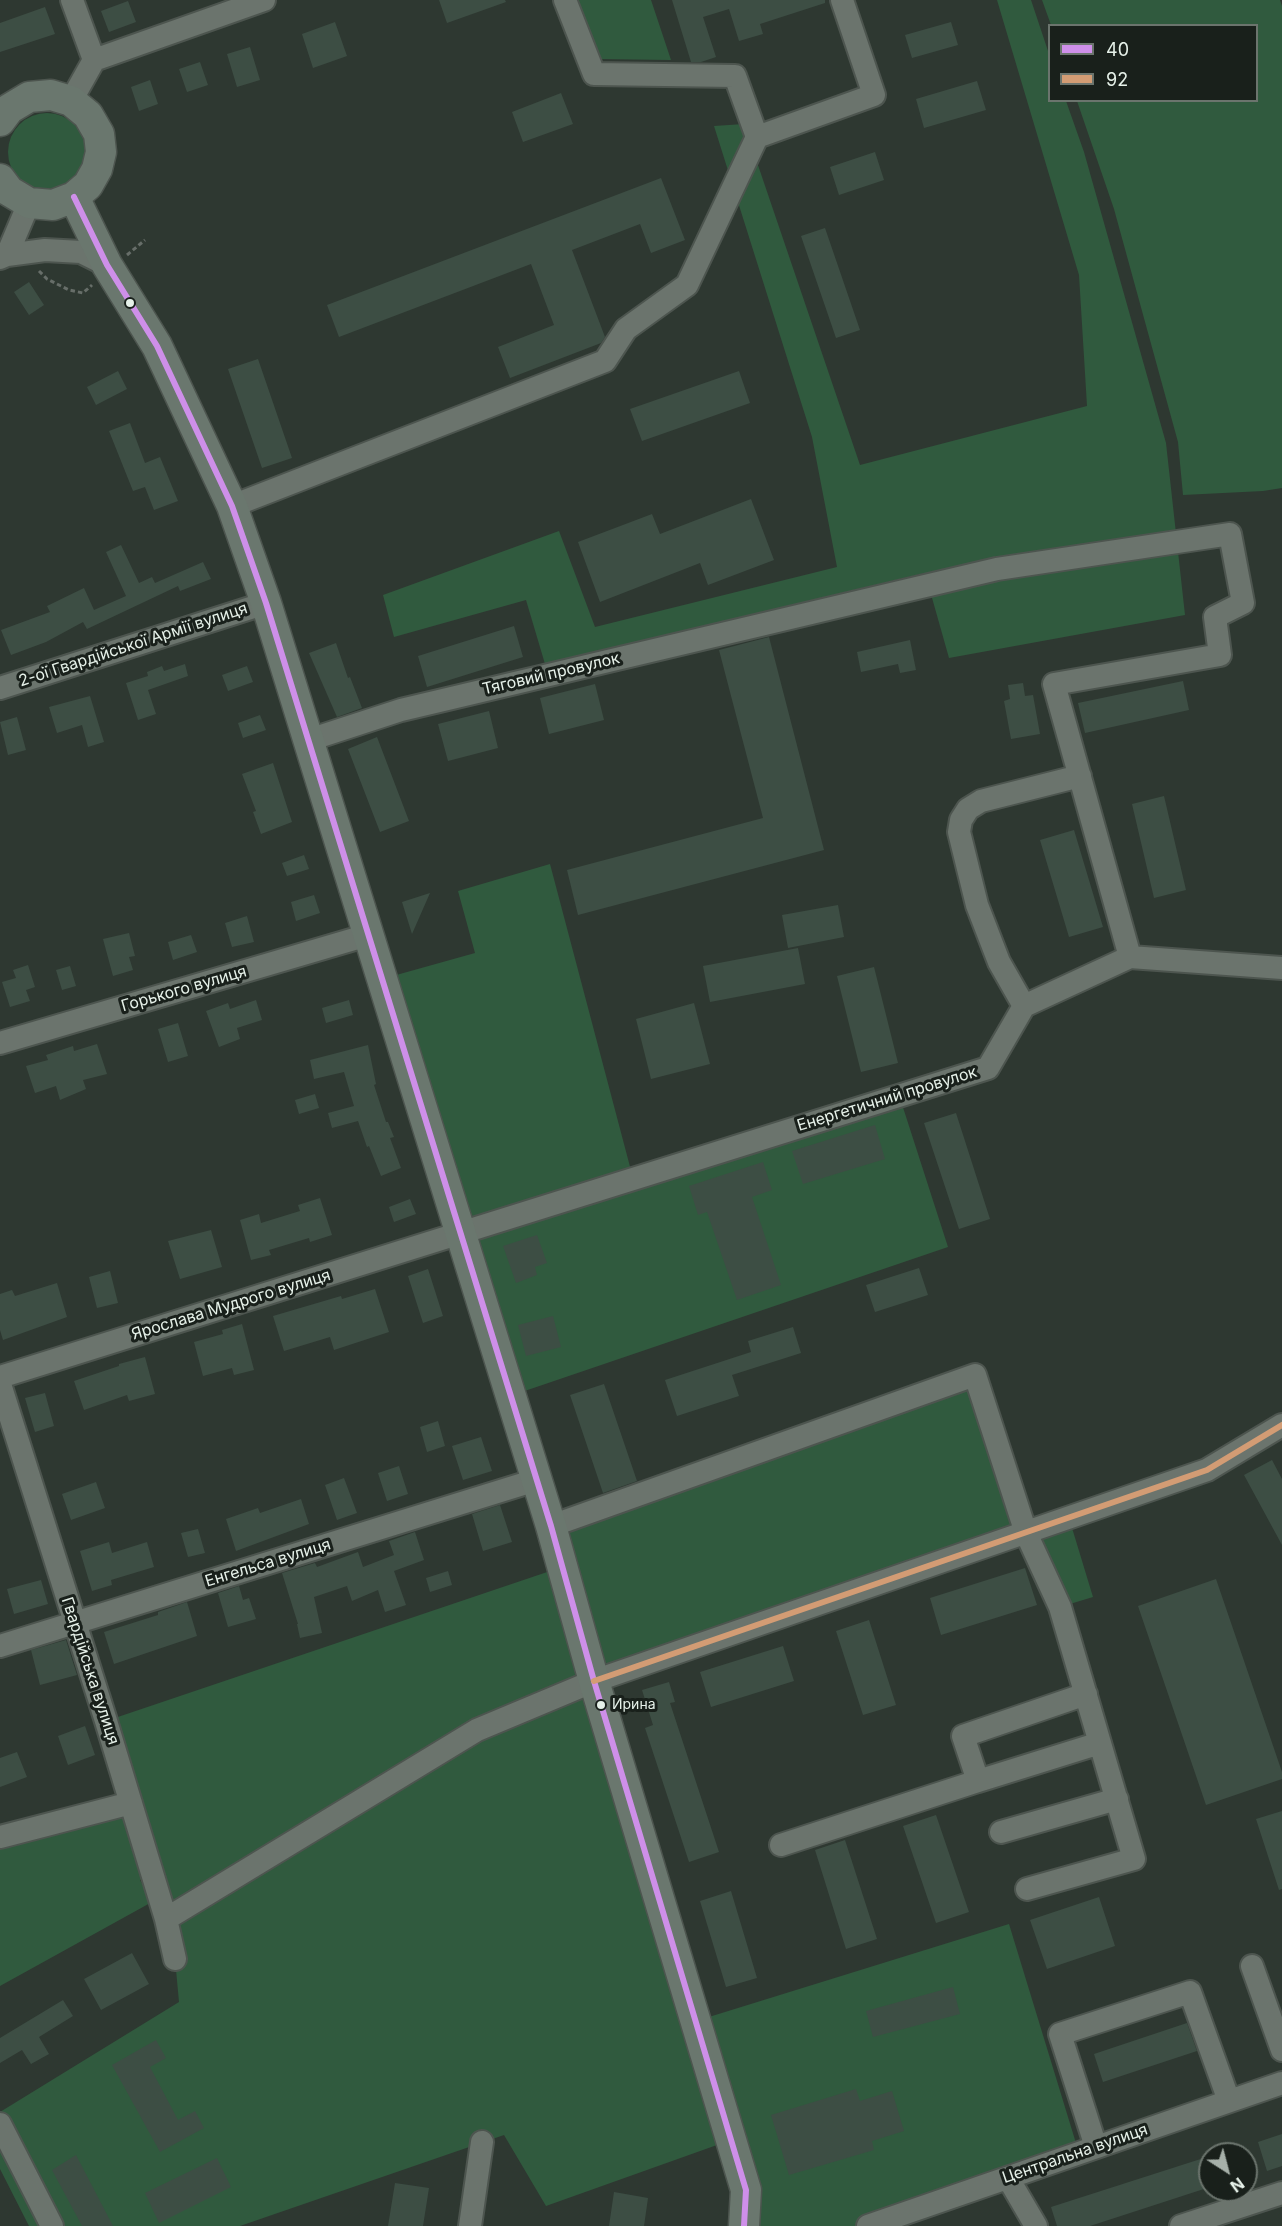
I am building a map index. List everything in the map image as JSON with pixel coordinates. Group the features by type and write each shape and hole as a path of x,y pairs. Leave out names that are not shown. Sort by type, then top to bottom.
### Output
{"main road":[{"path":"0,121 9,109 29,97 51,95 72,101 88,115 99,134 101,152 97,170 88,185 74,197 53,205 30,203 9,191 0,179"},
{"path":"74,197 107,265 157,346 232,506 266,603 551,1526 594,1681 746,2190 744,2226"}],"street":[{"path":"72,0 94,60"},
{"path":"72,101 94,60 264,0"},
{"path":"232,506 605,361 626,328 687,285 756,137 735,76 594,74 565,0"},
{"path":"756,137 874,95 843,0"},
{"path":"4,256 30,203"},
{"path":"4,256 45,250 81,252 107,265"},
{"name":"Тяговий провулок","path":"309,740 401,710 996,569 1230,534 1243,603 1215,617 1220,655 1054,684 1080,776"},
{"name":"2-ої Гвардійської Армії вулиця","path":"0,688 266,603"},
{"path":"1130,957 1080,776 981,801 968,809 961,820 959,832 977,905 999,962 1024,1006 1130,957 1282,968"},
{"name":"Горького вулиця","path":"0,1043 368,936"},
{"name":"Енергетичний провулок","path":"462,1233 987,1068 1024,1006"},
{"name":"Ярослава Мудрого вулиця","path":"0,1377 462,1233"},
{"path":"551,1526 975,1375 1026,1533 1060,1607 1134,1859 1027,1889"},
{"name":"Гвардійська вулиця","path":"0,1384 131,1803 166,1919 175,1959"},
{"path":"166,1919 477,1730 594,1681 1207,1470 1282,1425"},
{"name":"Енгельса вулиця","path":"0,1646 536,1479"},
{"path":"978,1781 963,1736 1086,1694"},
{"path":"781,1845 1100,1743"},
{"path":"1001,1832 1117,1799"},
{"path":"0,1837 131,1803"},
{"path":"1252,1966 1282,2050"},
{"path":"1096,2147 1060,2034 1190,1992 1229,2101"},
{"name":"Центральна вулиця","path":"868,2226 893,2222 1008,2178 1282,2083"},
{"path":"0,2124 52,2226"},
{"path":"470,2226 482,2142"},
{"path":"1008,2178 1036,2226"},
{"path":"1188,2225 1282,2193"}],"green space":[{"path":"577,0 651,0 671,60 597,59"},
{"path":"997,0 1031,0 1048,51 1048,102 1066,102 1084,152 1166,443 1185,615 949,658 925,573 545,664 526,600 394,637 383,595 559,531 595,627 837,567 812,437 714,126 744,124 860,465 1087,406 1079,275"},
{"path":"1042,0 1280,0 1282,6 1282,488 1183,495 1178,442 1114,209 1077,102 1258,102 1258,24 1051,24"},
{"path":"47,113 62,116 74,125 83,137 86,152 83,167 74,179 62,188 47,191 32,188 20,179 11,167 8,152 11,137 20,125 32,116"},
{"path":"550,864 633,1178 899,1095 948,1247 510,1396 382,979 475,953 458,891"},
{"path":"975,1375 1026,1532 1069,1518 1093,1597 1060,1607 1026,1533 594,1681 696,2021 1009,1924 1079,2153 896,2226 744,2226 731,2140 546,2206 504,2135 240,2226 29,2226 0,2169 0,2112 179,2002 175,1959 152,1873 140,1880 152,1902 0,1986 0,1837 131,1803 106,1721 562,1567 551,1526"}],"building":[{"path":"439,0 505,0 506,2 447,23"},
{"path":"672,0 825,0 825,3 760,24 763,34 739,41 729,9 703,17 716,57 701,62 691,62"},
{"path":"128,1 136,22 109,32 101,11"},
{"path":"45,7 55,34 0,52 0,23"},
{"path":"335,22 347,56 313,68 302,34"},
{"path":"951,22 958,45 912,58 905,35"},
{"path":"250,47 260,80 237,87 227,54"},
{"path":"200,62 208,85 187,92 179,69"},
{"path":"150,80 158,104 139,111 131,87"},
{"path":"977,81 986,110 924,128 916,99"},
{"path":"561,93 573,124 523,142 512,112"},
{"path":"875,152 884,180 839,195 830,167"},
{"path":"661,178 685,240 651,253 640,224 572,250 605,337 601,343 510,378 498,347 554,325 531,264 339,337 327,305"},
{"path":"825,228 860,330 836,338 801,236"},
{"path":"29,282 44,305 29,315 14,292"},
{"path":"258,359 292,458 262,468 228,369"},
{"path":"118,371 127,389 96,405 87,387"},
{"path":"739,371 750,403 642,441 630,409"},
{"path":"130,423 145,463 160,457 178,501 154,510 145,487 133,491 109,431"},
{"path":"751,499 774,560 708,585 700,563 600,602 578,542 652,514 660,534"},
{"path":"121,545 139,583 152,577 155,583 203,562 211,579 180,591 178,586 87,629 83,622 46,642 11,655 1,630 50,612 47,606 84,588 94,610 126,596 106,552"},
{"path":"514,626 523,657 427,687 418,656"},
{"path":"769,637 824,850 578,915 567,870 763,818 719,650"},
{"path":"910,640 916,670 900,673 898,664 861,672 857,652"},
{"path":"336,643 348,678 350,677 362,708 337,717 309,653"},
{"path":"185,664 188,676 148,690 156,714 138,720 126,683 148,676 147,672 162,666 164,671"},
{"path":"247,666 253,682 228,691 222,675"},
{"path":"1183,681 1189,710 1085,733 1078,703"},
{"path":"1023,683 1025,696 1033,695 1040,734 1011,739 1004,701 1010,699 1008,685"},
{"path":"595,684 604,720 549,734 540,698"},
{"path":"90,696 104,742 88,747 82,725 57,733 49,707"},
{"path":"489,711 498,748 448,761 438,724"},
{"path":"260,715 266,730 243,738 238,723"},
{"path":"17,717 26,750 8,755 0,722"},
{"path":"377,737 409,821 380,832 348,749"},
{"path":"273,763 292,822 261,834 253,812 256,811 242,774"},
{"path":"1164,796 1186,890 1154,898 1132,804"},
{"path":"1074,830 1103,927 1069,937 1040,840"},
{"path":"304,855 309,869 287,876 282,863"},
{"path":"430,893 412,934 402,902"},
{"path":"314,895 320,913 296,921 291,902"},
{"path":"838,905 844,937 788,948 782,915"},
{"path":"247,916 254,942 232,947 225,923"},
{"path":"129,933 135,956 129,957 133,970 113,976 103,939"},
{"path":"191,935 197,952 173,960 168,942"},
{"path":"798,948 805,984 710,1002 703,966"},
{"path":"28,965 35,987 26,990 30,1001 10,1007 2,982 16,978 13,970"},
{"path":"70,966 76,986 62,990 56,970"},
{"path":"874,967 898,1063 861,1072 837,976"},
{"path":"256,1000 262,1020 237,1028 240,1039 219,1047 206,1011 228,1003 230,1009"},
{"path":"349,1000 353,1015 326,1023 322,1008"},
{"path":"694,1003 710,1064 651,1079 636,1019"},
{"path":"178,1023 188,1056 168,1062 158,1029"},
{"path":"97,1044 107,1074 83,1080 86,1089 60,1100 56,1086 35,1093 26,1066 48,1060 46,1055 73,1046 74,1051"},
{"path":"368,1045 376,1084 374,1085 386,1122 394,1137 390,1138 401,1168 381,1176 358,1121 332,1128 328,1113 354,1106 344,1072 314,1079 310,1060"},
{"path":"315,1094 319,1108 299,1114 295,1100"},
{"path":"956,1113 990,1219 959,1229 924,1123"},
{"path":"875,1125 885,1159 803,1184 792,1151"},
{"path":"763,1162 772,1190 752,1197 781,1285 737,1300 707,1212 698,1215 689,1186"},
{"path":"320,1198 332,1235 310,1242 309,1238 269,1250 271,1255 251,1260 240,1220 259,1214 261,1223 300,1211 298,1205"},
{"path":"410,1199 416,1214 394,1222 389,1207"},
{"path":"211,1230 222,1267 180,1279 168,1241"},
{"path":"537,1235 547,1263 535,1267 537,1275 516,1283 503,1246"},
{"path":"919,1268 928,1295 875,1312 866,1285"},
{"path":"428,1269 443,1316 423,1323 408,1276"},
{"path":"110,1271 118,1303 97,1308 89,1277"},
{"path":"57,1283 67,1317 3,1340 0,1330 0,1294 12,1290 15,1296"},
{"path":"375,1289 389,1332 334,1350 330,1337 284,1351 273,1316 341,1296 342,1299"},
{"path":"553,1316 561,1347 526,1356 518,1325"},
{"path":"242,1324 254,1370 234,1375 232,1368 203,1376 194,1342 223,1334 222,1330"},
{"path":"793,1327 801,1353 732,1375 739,1396 677,1416 665,1380 751,1352 748,1341"},
{"path":"145,1357 155,1394 129,1401 127,1395 84,1410 74,1381"},
{"path":"604,1384 637,1481 603,1493 570,1395"},
{"path":"45,1393 54,1426 35,1432 25,1398"},
{"path":"438,1421 445,1446 427,1452 420,1427"},
{"path":"481,1437 492,1471 463,1480 452,1446"},
{"path":"1272,1460 1282,1479 1282,1545 1244,1475"},
{"path":"399,1466 408,1494 387,1501 378,1473"},
{"path":"344,1478 357,1513 337,1520 325,1485"},
{"path":"96,1482 105,1508 71,1520 62,1494"},
{"path":"301,1499 309,1524 236,1551 226,1519 258,1508 260,1513"},
{"path":"500,1505 512,1542 483,1551 472,1514"},
{"path":"198,1529 205,1553 188,1557 181,1533"},
{"path":"415,1532 424,1560 394,1571 406,1605 385,1612 378,1590 352,1601 347,1586 314,1597 322,1633 300,1638 298,1624 282,1573 315,1563 317,1567 358,1552 363,1567 394,1555 389,1541"},
{"path":"109,1542 112,1553 147,1542 154,1567 111,1580 112,1585 92,1591 80,1551"},
{"path":"1025,1568 1037,1605 941,1635 930,1598"},
{"path":"448,1571 452,1585 430,1592 426,1578"},
{"path":"1216,1579 1282,1772 1282,1779 1206,1805 1138,1606"},
{"path":"41,1580 48,1604 14,1614 7,1589"},
{"path":"239,1586 243,1600 249,1598 256,1619 228,1627 218,1593"},
{"path":"187,1602 197,1636 114,1664 104,1632 158,1615 158,1612"},
{"path":"869,1620 896,1705 863,1715 836,1631"},
{"path":"66,1640 77,1675 40,1685 31,1650"},
{"path":"783,1646 794,1681 711,1707 700,1672"},
{"path":"669,1682 675,1702 670,1703 719,1852 689,1862 645,1728 653,1725 642,1690"},
{"path":"85,1726 95,1755 68,1765 58,1736"},
{"path":"17,1752 27,1777 0,1787 0,1758"},
{"path":"1282,1811 1282,1889 1279,1890 1256,1819"},
{"path":"936,1815 969,1912 936,1923 903,1826"},
{"path":"845,1840 877,1939 846,1949 815,1850"},
{"path":"731,1891 757,1978 726,1987 700,1901"},
{"path":"1099,1897 1115,1946 1047,1969 1030,1920"},
{"path":"132,1953 149,1984 101,2010 84,1979"},
{"path":"953,1987 960,2014 873,2037 866,2011"},
{"path":"63,2000 73,2016 39,2037 49,2054 31,2064 22,2050 0,2063 0,2038"},
{"path":"1187,2023 1197,2051 1103,2082 1094,2054"},
{"path":"156,2040 166,2058 150,2067 178,2120 195,2111 204,2128 160,2152 112,2065"},
{"path":"856,2089 860,2101 892,2091 904,2131 872,2141 874,2150 789,2175 771,2115"},
{"path":"1282,2134 1282,2166 1267,2171 1258,2142"},
{"path":"76,2155 113,2226 82,2226 52,2170"},
{"path":"217,2158 231,2187 159,2223 145,2193"},
{"path":"1198,2160 1198,2191 1090,2226 1057,2226 1051,2207"},
{"path":"395,2183 429,2188 423,2226 388,2226"},
{"path":"614,2192 648,2198 644,2226 609,2226"}],"transit line":[{"name":"40","path":"74,197 107,265 157,346 232,506 266,603 551,1526 594,1681 746,2190 744,2226"},
{"name":"92","path":"594,1681 1207,1470 1282,1425"}],"place":[{"name":"Ирина","path":"601,1705"}]}
